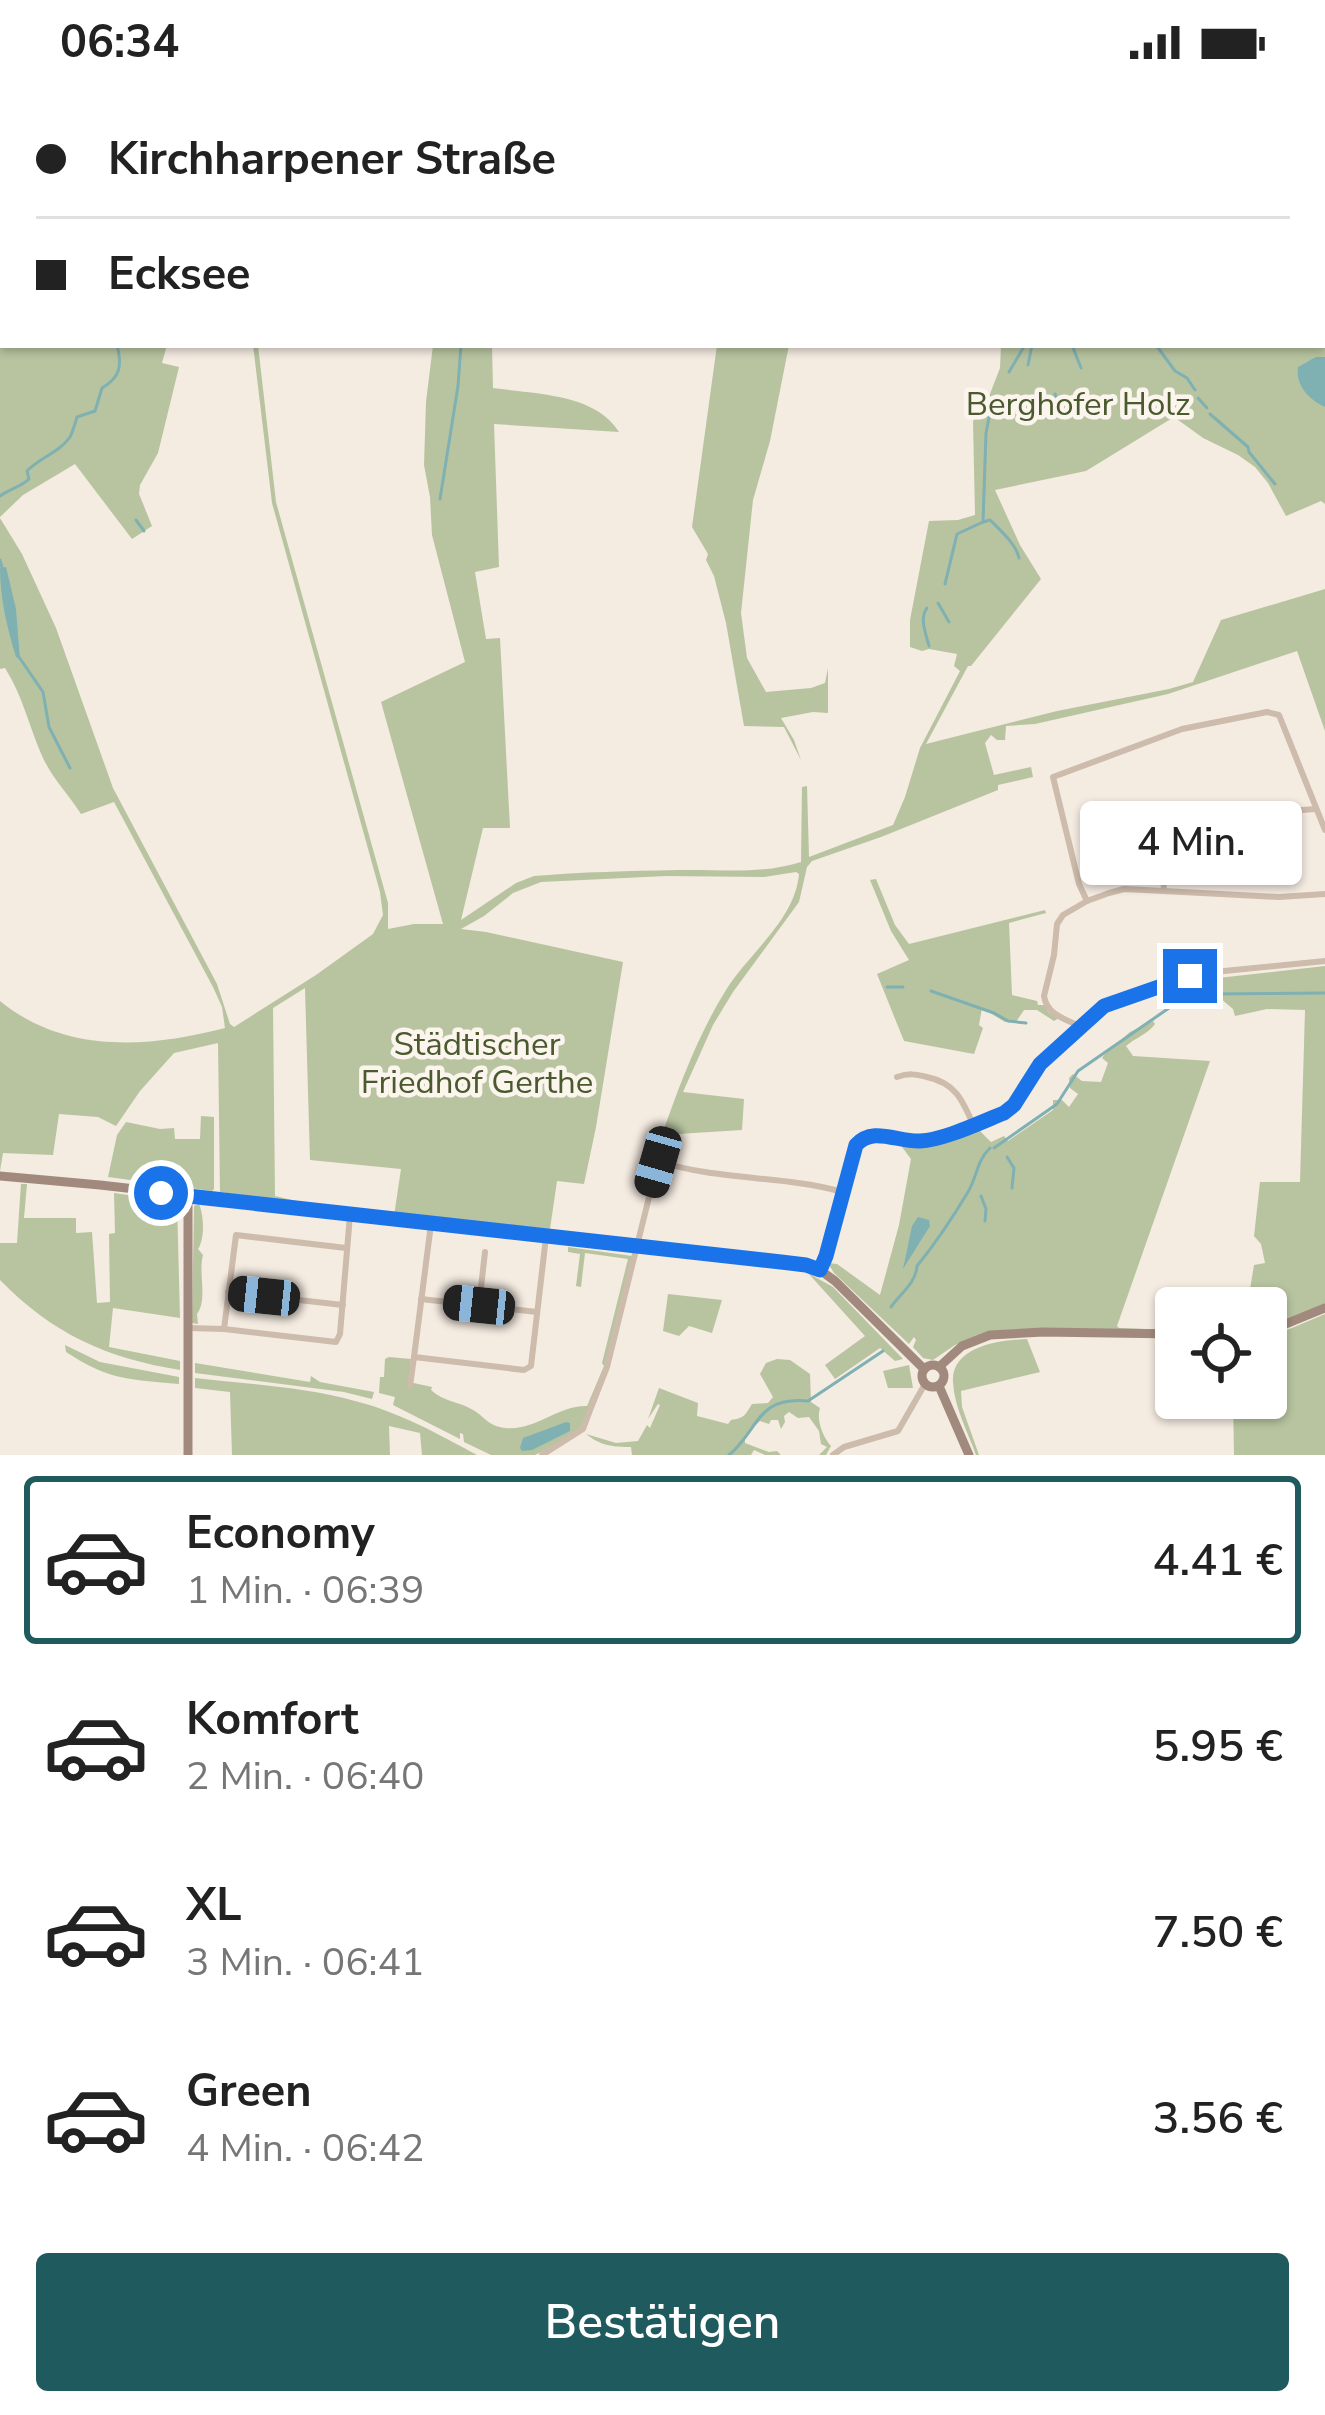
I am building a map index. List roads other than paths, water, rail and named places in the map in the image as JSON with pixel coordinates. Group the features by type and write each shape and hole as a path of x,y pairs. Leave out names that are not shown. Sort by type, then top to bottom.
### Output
{"street":[{"path":"1087,901 1053,778 1182,729 1267,712 1280,716 1325,830"},
{"path":"1164,891 1160,821 1317,809"},
{"path":"1080,1026 1053,1013 1044,996 1057,924 1068,911 1124,890 1279,897 1325,894"},
{"path":"820,1270 856,1145 867,1135 924,1142 1011,1108 1040,1064 1104,1006 1190,976 1325,961"},
{"path":"897,1076 914,1074 949,1084 958,1092 973,1124"},
{"path":"542,1455 583,1429 607,1366 658,1162 843,1192"},
{"path":"0,1176 806,1265 820,1270 858,1302 924,1370"},
{"path":"188,1196 188,1455"},
{"path":"188,1328 334,1343 340,1334 350,1214"},
{"path":"410,1386 431,1224"},
{"path":"224,1329 236,1235 346,1248"},
{"path":"414,1357 528,1370 546,1237"},
{"path":"479,1305 485,1252"},
{"path":"228,1292 343,1305"},
{"path":"422,1299 537,1312"},
{"path":"1287,1323 1325,1308"},
{"path":"939,1367 962,1346 990,1335 1155,1334"},
{"path":"939,1367 944,1376 939,1386 925,1384 924,1370 939,1367"},
{"path":"833,1455 844,1447 898,1431 925,1384"},
{"path":"939,1386 969,1455"}],"water":[{"path":"1325,357 1325,407 1309,396 1299,380 1298,367"},
{"path":"6,567 20,659 3,602 0,568"},
{"path":"918,1217 929,1220 930,1226 903,1269 912,1226"},
{"path":"566,1422 570,1431 532,1450 520,1448 523,1438"}],"waterway":[{"path":"701,84 708,84"},
{"path":"0,496 26,482 27,471 66,442 77,417 95,411 102,388 118,370 117,348"},
{"path":"440,499 461,348"},
{"path":"1009,372 1023,348"},
{"path":"1028,365 1031,348"},
{"path":"1073,348 1081,368"},
{"path":"1158,348 1195,390"},
{"path":"1055,394 1063,418"},
{"path":"945,584 957,534 983,522 986,433 993,397"},
{"path":"1198,398 1207,408"},
{"path":"1210,414 1248,447 1275,484"},
{"path":"136,520 144,531"},
{"path":"983,522 990,520 1019,558"},
{"path":"0,560 3,571"},
{"path":"938,603 949,622"},
{"path":"927,608 923,621 929,646"},
{"path":"19,657 43,692 49,727 70,768"},
{"path":"887,987 903,987"},
{"path":"931,991 1008,1021 1026,1023"},
{"path":"1181,1002 1206,994 1325,993"},
{"path":"994,1148 1057,1104 1078,1071 1169,1008"},
{"path":"891,1307 911,1283 990,1148"},
{"path":"1007,1157 1014,1168 1012,1188"},
{"path":"981,1196 985,1221"},
{"path":"729,1455 768,1409 808,1401 883,1351"}],"park label":[{"name":"Berghofer Holz","path":"1078,404"},
{"name":"Städtischer Friedhof Gerthe","path":"477,1063"}]}
